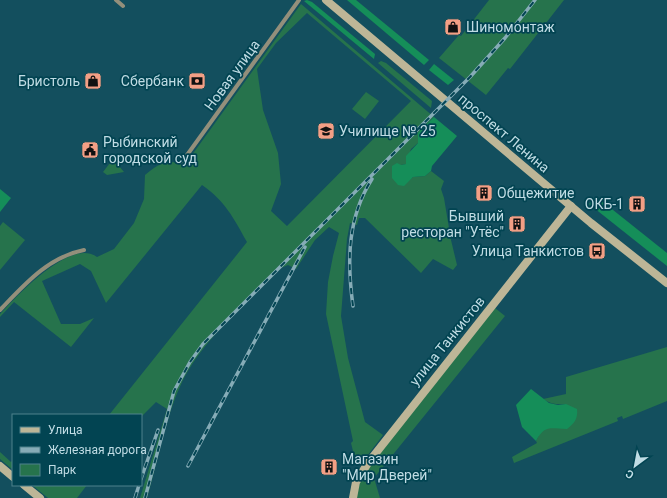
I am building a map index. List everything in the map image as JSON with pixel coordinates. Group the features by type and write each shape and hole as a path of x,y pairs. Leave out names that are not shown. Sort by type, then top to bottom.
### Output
{"main road":[{"name":"проспект Ленина","path":"326,0 571,206 667,283"},
{"name":"улица Танкистов","path":"353,498 356,482 368,462 571,206"},
{"path":"0,466 12,476"},
{"path":"25,486 40,498"}],"street":[{"path":"116,0 123,6"},
{"name":"Новая улица","path":"182,162 299,0"},
{"path":"0,310 34,275 52,262 70,253 84,250"}],"green space":[{"path":"307,0 312,2 375,54 374,59 304,1"},
{"path":"347,0 356,0 429,60 424,65"},
{"path":"489,0 564,0 510,69 508,68 486,95 439,58 459,35 461,36"},
{"path":"301,4 434,117 419,133 418,143 411,149 406,164 401,165 406,183 413,177 425,176 431,171 444,181 441,189 457,265 453,270 433,259 421,273 365,218 359,218 357,225 350,223 347,239 341,316 348,358 365,422 383,435 361,464 361,460 355,459 351,443 353,441 326,314 328,282 339,233 329,227 315,240 296,269 288,265 281,268 214,336 191,366 182,382 171,410 147,498 140,498 167,409 156,402 142,416 142,414 110,414 247,242 223,203 202,185 106,303 91,271 80,264 42,281 61,324 80,324 94,318 71,347 14,302 0,317 0,314 18,295 59,262 73,255 86,253 97,257 114,249 134,223 144,199 145,175 164,163 179,163 184,166","holes":["307,13 411,101 287,226 271,211 281,184 278,153 263,110 257,69 276,43"]},
{"path":"381,61 386,63 432,101 431,108 378,63"},
{"path":"434,64 454,80 448,85 429,70"},
{"path":"366,92 379,101 365,119 352,109"},
{"path":"434,117 457,136 432,166 431,171 425,176 413,177 404,186 398,185 392,178 392,166 397,163 401,165 406,164 406,156 418,143 418,133"},
{"path":"113,159 124,172 107,175 103,172"},
{"path":"0,189 11,198 0,212"},
{"path":"595,197 667,253 667,266 589,204"},
{"path":"3,222 25,240 0,270 0,226"},
{"path":"495,308 505,316 374,478 380,498 356,498 360,482 371,465"},
{"path":"667,347 667,401 623,419 622,416 617,418 618,421 514,463 512,457 537,443 536,441 541,431 547,428 566,404 554,404 543,399 566,394 566,377"},
{"path":"531,389 549,403 558,405 566,404 577,409 577,415 572,425 567,429 553,428 546,430 542,432 536,441 522,427 516,405"},
{"path":"0,452 11,462 12,461 12,469 0,459"},
{"path":"33,486 86,486 77,498 48,498"}],"railway":[{"path":"145,498 174,391 190,362 203,344 470,77 505,38 535,0"},
{"path":"353,306 350,273 353,225 364,194 372,179"},
{"path":"188,466 305,247"},
{"path":"142,476 158,430"},
{"path":"135,498 139,486"}],"place":[{"name":"Шиномонтаж","path":"453,27"},
{"name":"Бристоль","path":"93,81"},
{"name":"Сбербанк","path":"197,81"},
{"name":"Училище № 25","path":"326,131"},
{"name":"Рыбинский городской суд","path":"90,150"},
{"name":"Общежитие","path":"484,193"},
{"name":"ОКБ-1","path":"637,204"},
{"name":"Бывший ресторан \"Утёс\"","path":"517,224"},
{"name":"Улица Танкистов","path":"597,251"},
{"name":"Магазин \"Мир Дверей\"","path":"329,467"}]}
